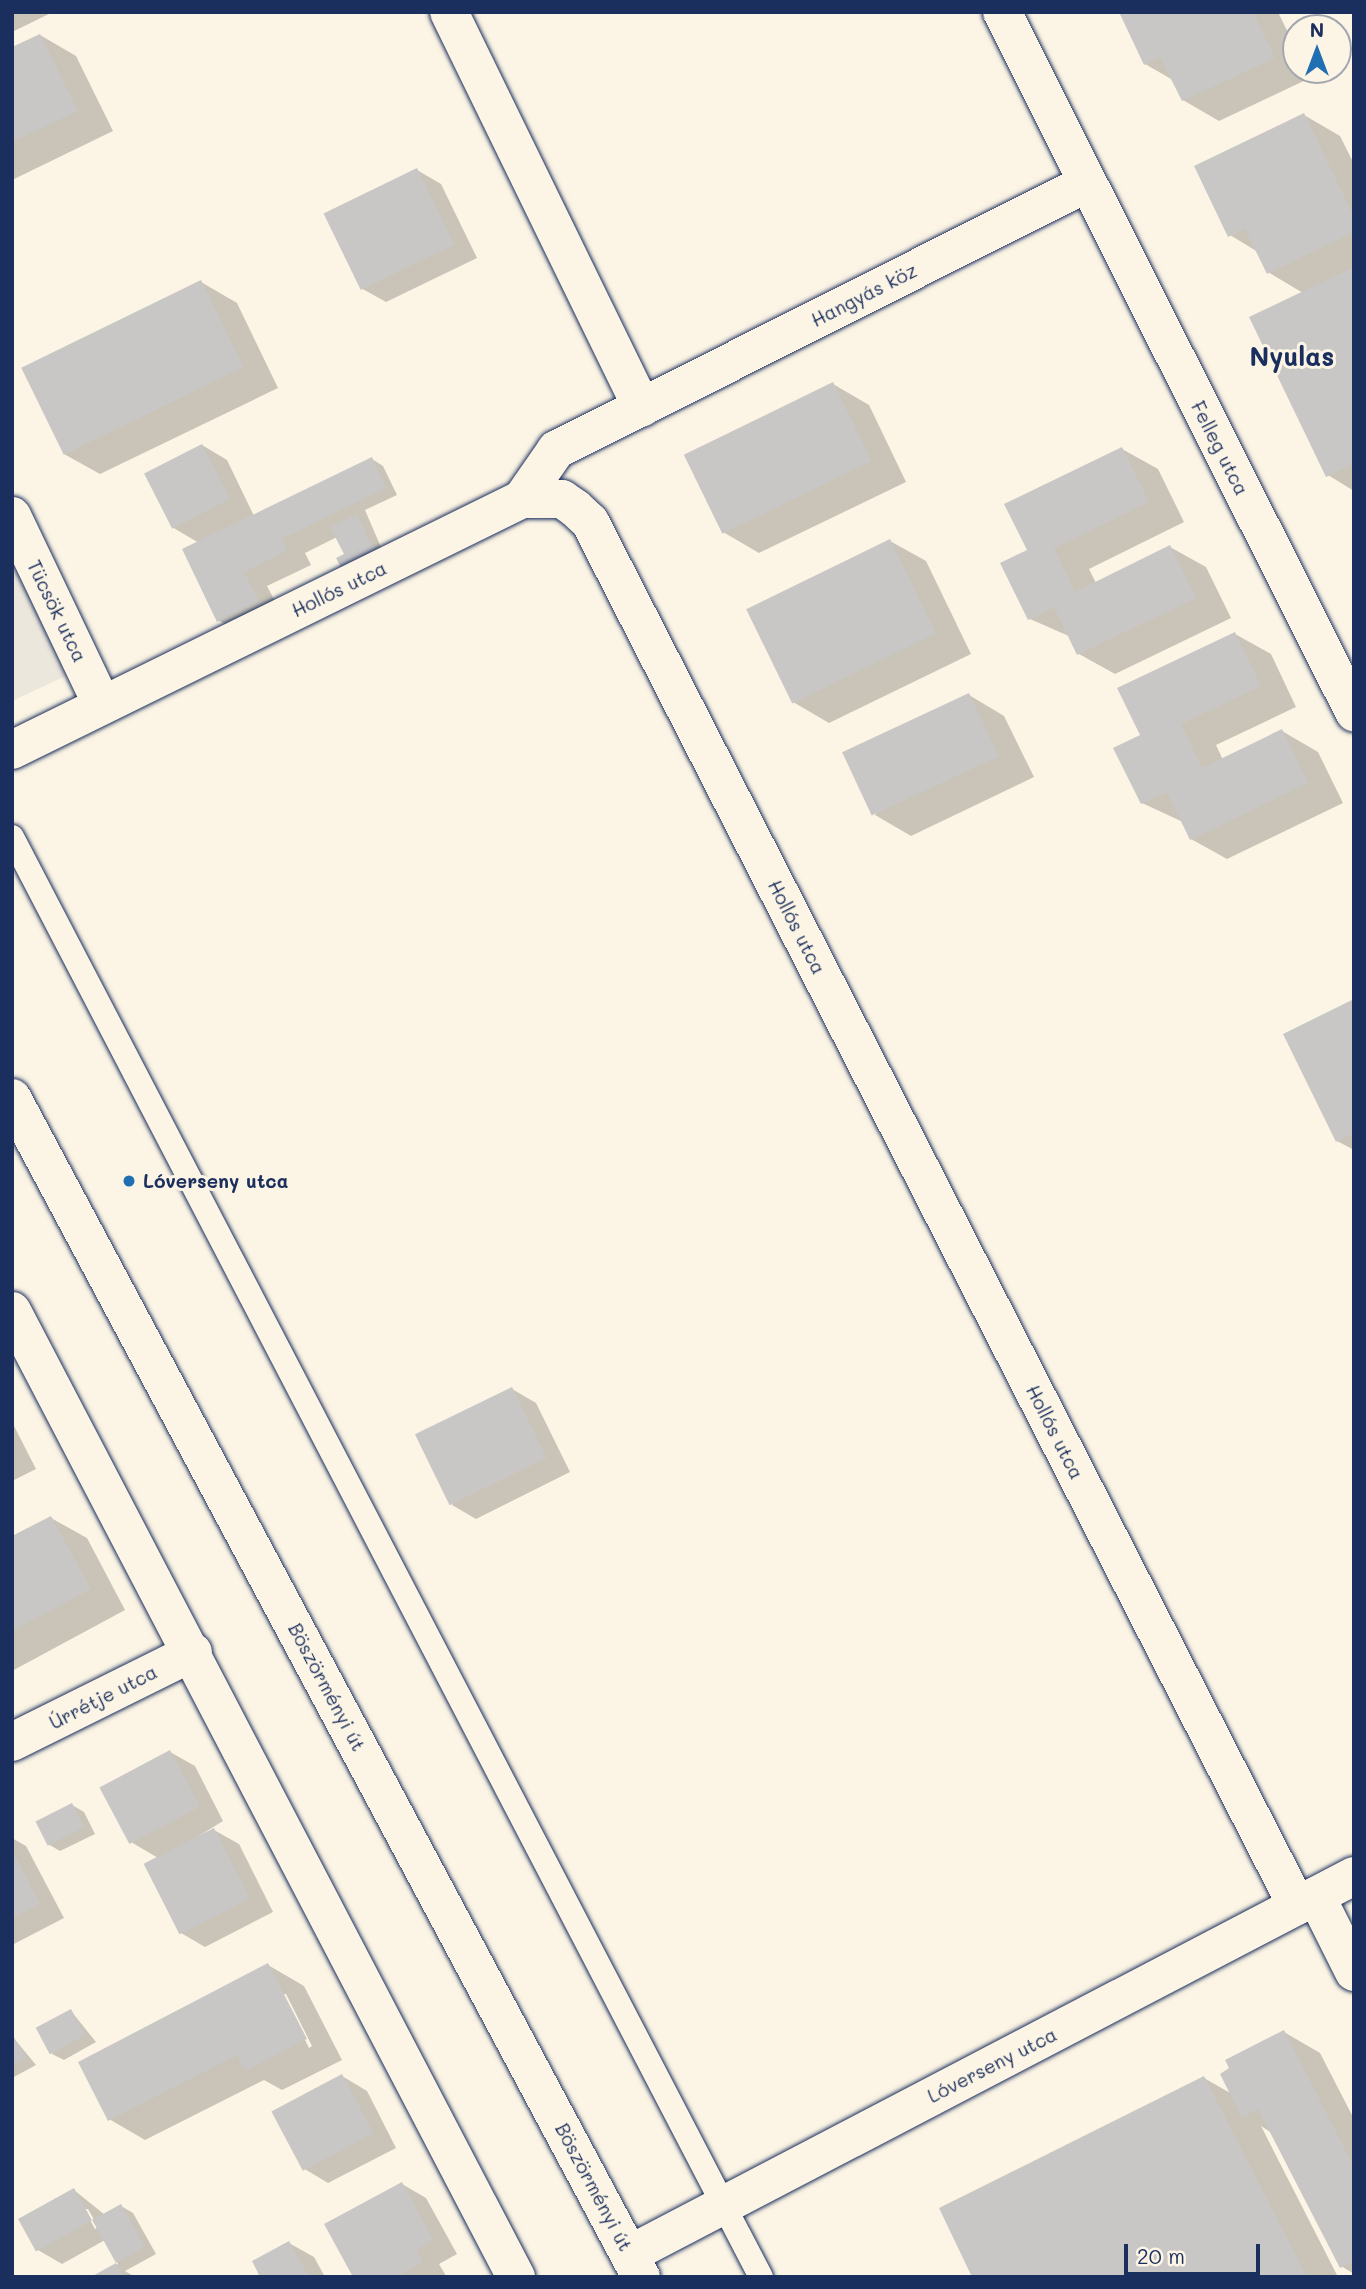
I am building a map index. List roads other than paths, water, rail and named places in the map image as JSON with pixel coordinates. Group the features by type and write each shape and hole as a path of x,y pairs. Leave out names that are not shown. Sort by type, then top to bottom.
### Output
{"street":[{"path":"449,12 642,407"},
{"name":"Felleg utca","path":"1002,12 1354,712"},
{"name":"Hangyás köz","path":"522,499 556,450 1087,183"},
{"name":"Hollós utca","path":"12,750 522,499 562,499 590,522 1307,1901 1354,1972"},
{"name":"Tücsök utca","path":"12,516 102,705"},
{"name":"Böszörményi út","path":"12,1098 635,2265"},
{"path":"12,1311 193,1652 516,2277"},
{"name":"Úrrétje utca","path":"12,1742 193,1652"},
{"name":"Lóverseny utca","path":"635,2265 723,2204 1354,1876"}],"lane":[{"path":"12,837 761,2277"}],"place":[{"name":"Lóverseny utca","path":"129,1181"}],"district":[{"name":"Nyulas","path":"1292,357"}]}
